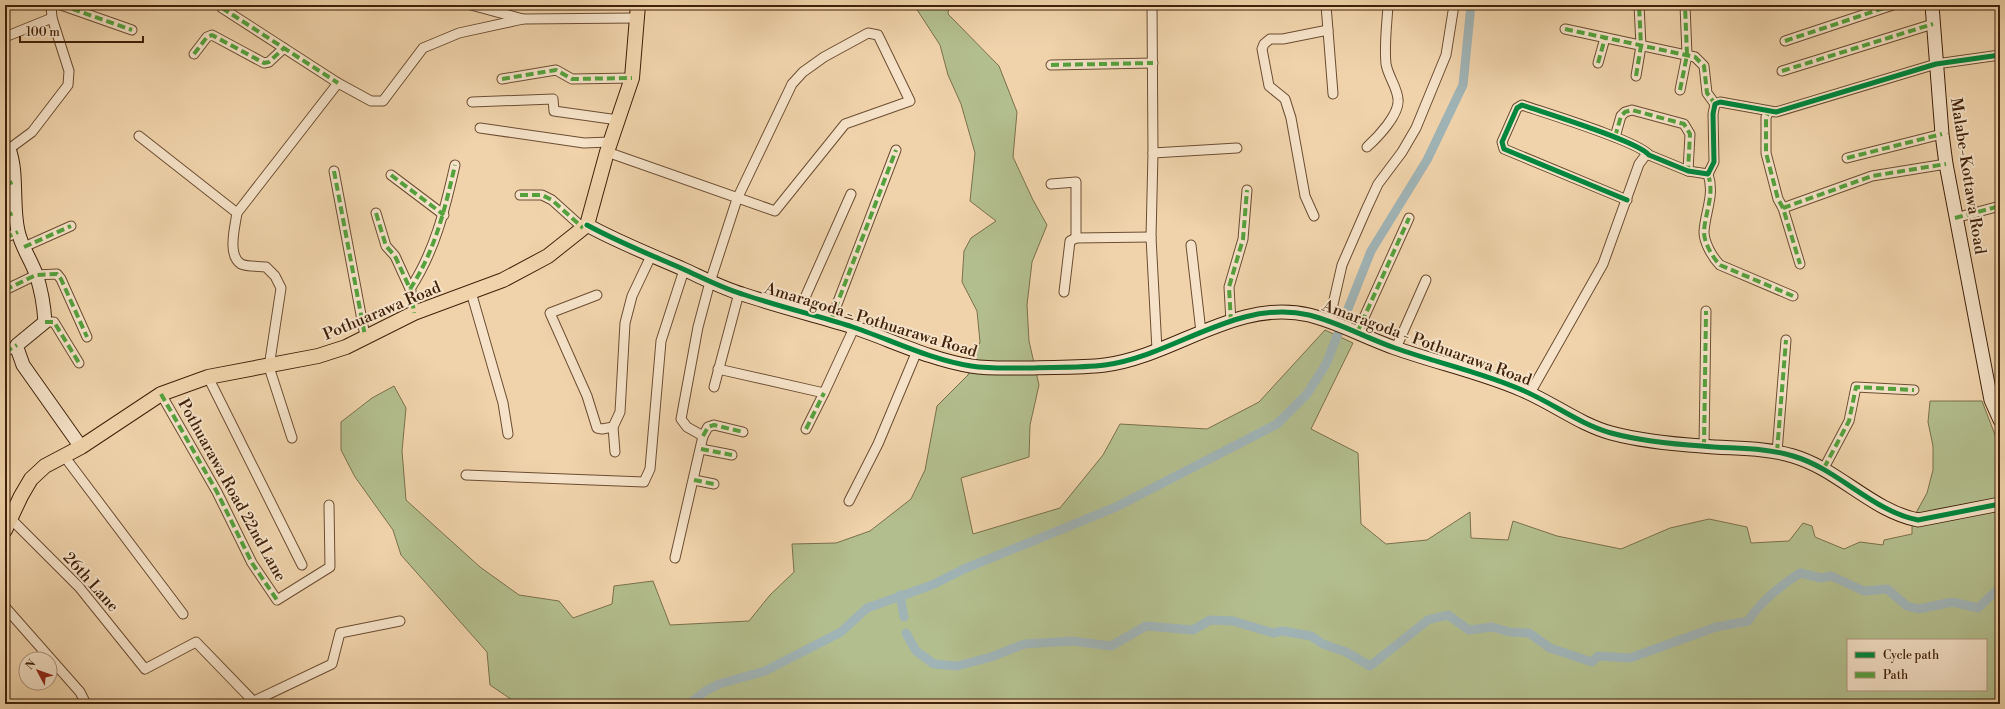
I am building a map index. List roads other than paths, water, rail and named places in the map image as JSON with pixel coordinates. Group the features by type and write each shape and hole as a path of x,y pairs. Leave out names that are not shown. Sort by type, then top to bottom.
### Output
{"main road":[{"path":"585,227 608,147 632,78 637,12"},
{"name":"Pothuarawa Road","path":"8,524 20,496 31,479 45,466 81,447 161,394 208,377 269,367 318,356 346,347 365,336 414,313 503,280 548,256 585,227"}],"street":[{"path":"45,322 44,308 36,275 10,214 9,183 14,162 7,149 32,132 68,85 69,71 52,18 51,5"},
{"path":"61,5 132,30"},
{"path":"471,5 523,19"},
{"path":"1152,5 1153,153 1151,237 1157,350"},
{"path":"1326,5 1333,94"},
{"path":"1367,146 1383,131 1398,105 1398,98 1387,66 1385,50 1388,5"},
{"path":"1342,327 1342,265 1378,184 1402,152 1416,128 1446,54 1454,5"},
{"path":"1636,76 1641,46 1639,5"},
{"path":"1680,90 1687,55 1686,5"},
{"path":"1785,41 1893,5"},
{"name":"Malabe-Kottawa Road","path":"1932,5 1942,134 1946,164 1991,400 2000,420"},
{"path":"222,8 338,84 371,101 383,101 423,48 459,33 523,19 637,12"},
{"path":"5,37 52,18"},
{"path":"1782,71 1933,24"},
{"path":"1565,29 1695,57 1704,66 1707,93 1715,104 1713,114 1714,162 1708,174 1711,182 1711,196 1704,234 1714,259 1720,266 1793,296"},
{"path":"1314,216 1305,196 1291,118 1285,99 1269,86 1262,49 1264,44 1270,39 1283,39 1328,30"},
{"path":"480,128 608,147 737,199 775,211 845,124 910,101 878,34 868,33 824,56 803,72 792,84 737,199 710,282 698,327 681,419 687,427 703,436"},
{"path":"194,54 207,37 212,35 264,63 269,62 284,48"},
{"path":"1598,64 1605,38"},
{"path":"1715,104 1720,102 1776,112 1936,64 2000,55"},
{"path":"1051,65 1153,63"},
{"path":"502,79 556,70 572,78 632,78"},
{"path":"292,438 269,367 281,288 275,276 266,267 242,265 235,258 233,250 236,213 338,84"},
{"path":"472,102 553,99 554,111 618,120"},
{"path":"1627,200 1504,149 1502,142 1517,108 1522,105 1615,137 1645,150 1649,155 1688,171 1708,174"},
{"path":"1615,137 1621,116 1625,112 1632,110 1684,124 1690,134 1688,171"},
{"path":"1770,112 1766,117 1766,153 1778,199 1783,208 1800,264"},
{"path":"1847,158 1942,134"},
{"path":"139,136 236,213"},
{"path":"1153,153 1237,148"},
{"path":"831,320 896,150"},
{"path":"1530,393 1603,264 1639,164 1645,156 1649,155"},
{"path":"1783,208 1872,176 1946,164"},
{"path":"410,289 424,269 444,215 455,165"},
{"path":"334,171 365,336"},
{"path":"391,175 444,215"},
{"path":"1051,184 1076,182 1076,238"},
{"path":"1231,322 1230,286 1243,239 1246,190"},
{"path":"520,194 542,195 552,200 585,227"},
{"path":"799,311 851,194"},
{"path":"1956,218 2000,206"},
{"path":"376,213 386,246 395,256 410,289 414,313"},
{"path":"1342,327 1409,218"},
{"path":"24,247 71,226"},
{"name":"Amaragoda - Pothuarawa Road","path":"585,227 710,282 739,293 831,320 917,351 968,366 1001,368 1106,365 1126,361 1201,332 1250,316 1282,312 1308,315 1396,348 1499,380 1530,393 1577,420 1607,432 1641,440 1704,447 1738,447 1777,452 1793,456 1824,468 1889,509 1907,517 1918,520 2000,504"},
{"path":"5,238 18,232"},
{"path":"1064,292 1070,241 1076,238 1151,237"},
{"path":"1191,245 1201,332"},
{"path":"614,452 613,427 620,412 625,323 632,296 651,256"},
{"path":"466,475 644,482 650,468 661,341 684,270"},
{"path":"5,290 36,275 57,274 61,279 87,337"},
{"path":"1396,348 1426,280"},
{"path":"471,292 504,403 508,434"},
{"path":"714,387 739,293"},
{"path":"597,296 550,313 587,396 597,428 602,430 613,427"},
{"path":"1704,447 1706,311"},
{"path":"5,352 17,345 45,322 54,322 79,363"},
{"path":"806,429 854,328"},
{"path":"1777,452 1786,340"},
{"path":"17,345 23,365 81,447"},
{"path":"849,501 878,444 917,351"},
{"path":"718,370 824,393"},
{"path":"208,377 302,565"},
{"path":"1824,468 1849,421 1856,387 1914,390"},
{"name":"Pothuarawa Road 22nd Lane","path":"161,394 217,492 252,563 277,600 330,567 329,505"},
{"path":"675,558 703,436 708,427 714,425 743,432"},
{"path":"701,449 732,455"},
{"path":"64,456 183,614"},
{"path":"694,480 714,484"},
{"name":"26th Lane","path":"8,524 79,587 145,669 196,642 253,703"},
{"path":"5,607 80,692 86,704"},
{"path":"253,703 332,664 340,633 400,621"}],"waterway":[{"path":"689,704 704,692 719,684 765,671 841,632 867,608 932,585 964,569 1116,507 1277,424 1307,394 1326,364 1371,251 1427,160 1463,85 1471,5"},
{"path":"906,633 916,651 934,664 957,666 991,657 1024,644 1072,641 1111,646 1146,626 1193,630 1210,620 1233,621 1273,633 1282,631 1311,636 1323,644 1346,652 1370,666 1428,620 1448,615 1469,630 1492,627 1509,632 1529,633 1550,648 1592,662 1598,656 1630,658 1716,627 1748,621 1771,594 1800,573 1821,578 1831,576 1864,591 1887,589 1907,606 1919,609 1952,602 1978,608 2000,589"},
{"path":"900,595 904,617"}]}
